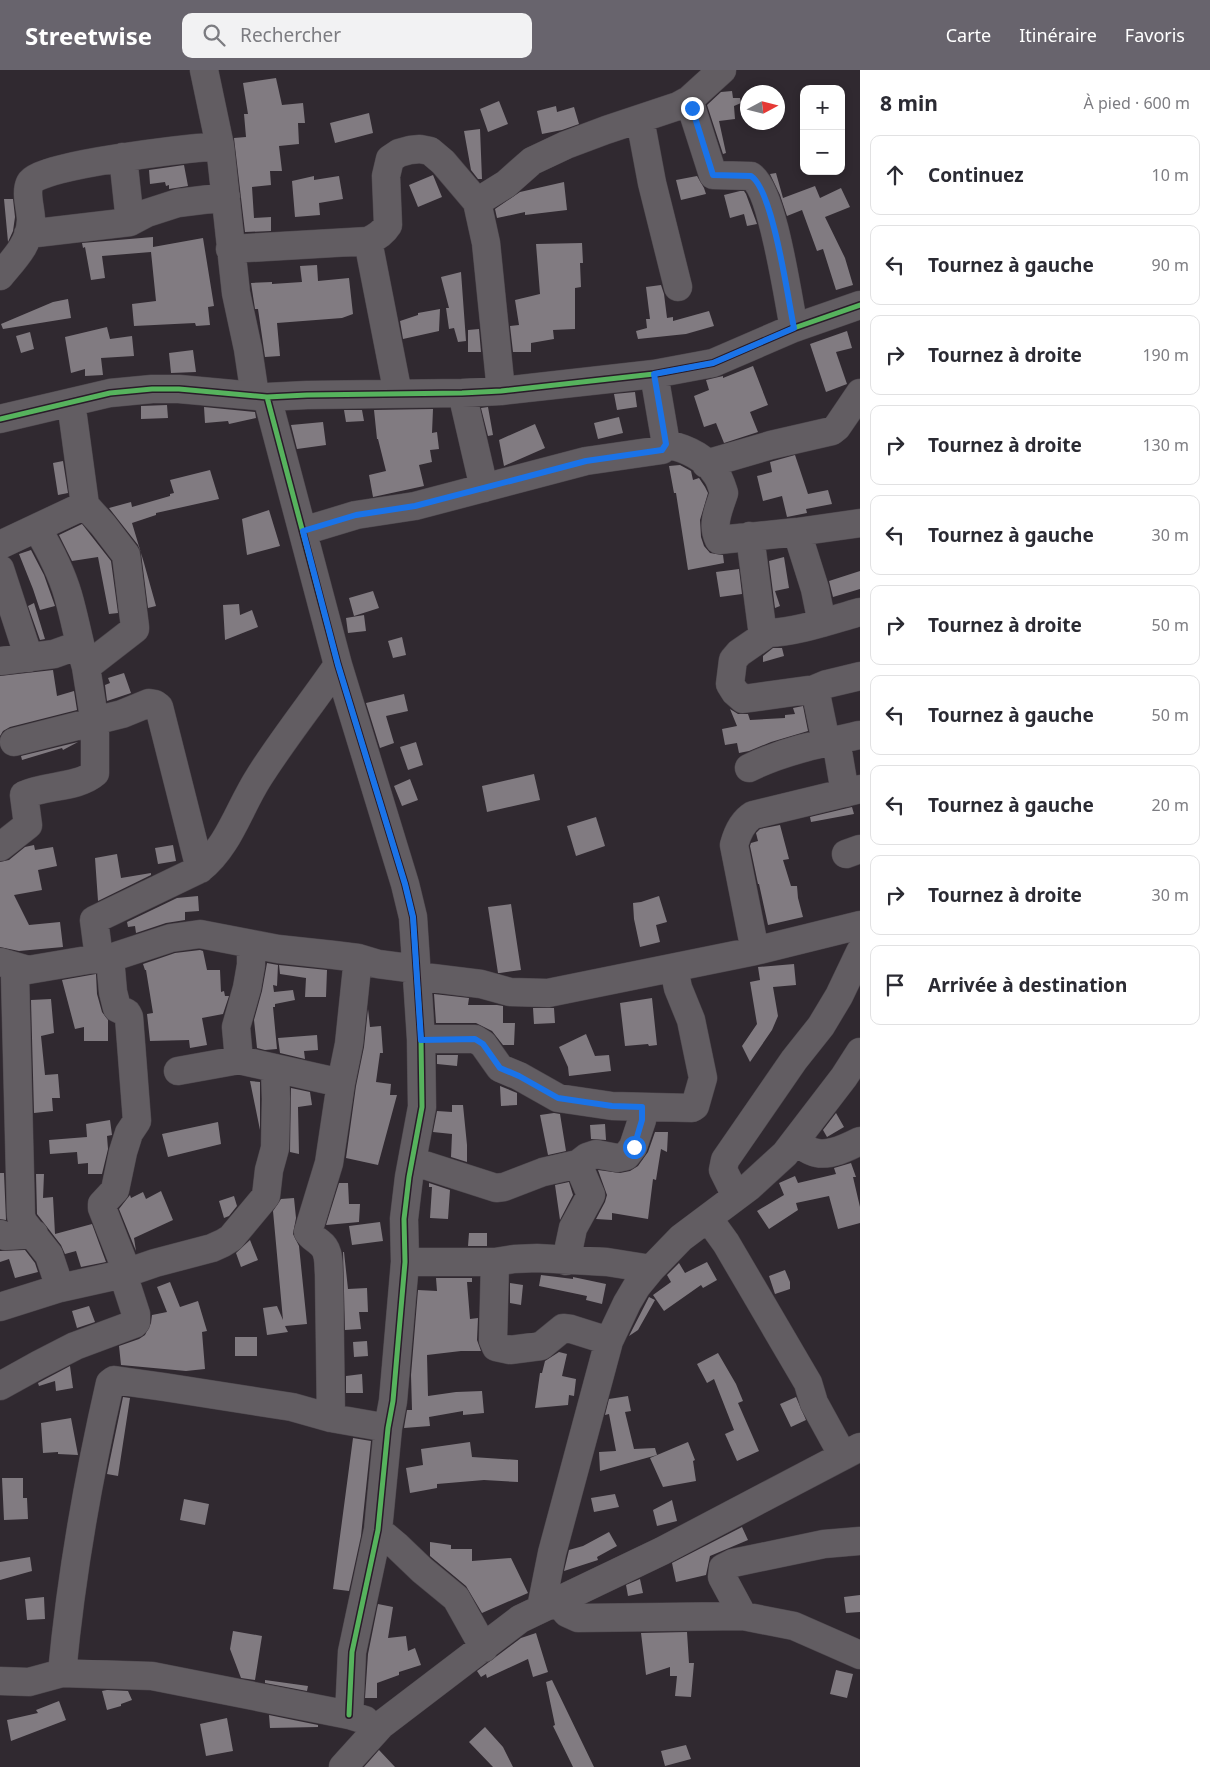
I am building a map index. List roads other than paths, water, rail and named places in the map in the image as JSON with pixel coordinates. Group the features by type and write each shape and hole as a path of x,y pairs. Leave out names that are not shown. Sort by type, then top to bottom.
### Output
{"street":[{"path":"204,70 220,146 230,250 236,293 248,349 303,531 338,665 405,884 413,917 421,1040 422,1107 404,1219 405,1262 393,1401 388,1428 378,1530 352,1652 349,1715"},
{"path":"476,202 506,184 532,161 566,145 678,106 689,100 722,70"},
{"path":"689,100 713,175 751,176 760,184 770,212 780,253 794,328"},
{"path":"640,119 652,183 678,287"},
{"path":"0,276 20,252 28,234 31,219 28,191 32,180 52,172 145,153 220,146"},
{"path":"230,250 368,241 384,232 388,225 386,176 390,159 399,153 410,150 430,151 443,162 476,202 486,243 501,391"},
{"path":"123,157 130,222"},
{"path":"28,234 130,222 147,213 178,203 226,197"},
{"path":"368,241 398,394"},
{"path":"0,419 110,393 152,389 179,389 261,397 462,393 501,391 654,374 713,363 794,328 860,305"},
{"path":"303,531 356,515 415,506 586,461 662,450 666,444 654,374"},
{"path":"462,393 484,488"},
{"path":"706,464 771,445 832,431 837,428 860,394"},
{"path":"0,661 54,654 83,656 135,627 126,555 85,505 71,402"},
{"path":"666,444 683,448 699,457 716,474 724,493 716,516 715,531 719,540 798,532 860,523"},
{"path":"0,544 85,505"},
{"path":"0,847 28,825 24,795 33,791 76,782 95,773 94,723 83,656 68,596 54,557 37,528"},
{"path":"798,532 815,589 822,622"},
{"path":"750,536 762,628 768,633"},
{"path":"0,569 29,658"},
{"path":"860,612 777,633 768,633 739,653 733,660 730,684 743,699 815,689 860,676"},
{"path":"0,1386 38,1364 75,1346 134,1324 136,1319 125,1273 102,1208 102,1204 115,1190 127,1140 137,1121 129,1017 127,1013 117,1008 94,923 96,919 200,870 211,860 220,848 258,778 338,665"},
{"path":"755,951 734,845 736,836 748,818 753,815 852,791 841,739 815,689"},
{"path":"14,742 94,723 149,703 155,704 159,707 200,870"},
{"path":"749,768 773,758 841,739"},
{"path":"60,1288 49,1255 23,1222 21,1216 15,975 18,972 104,958 171,938 200,934 278,949 358,958 510,992 548,993 755,951 860,925"},
{"path":"239,1060 236,1028 247,988 251,944"},
{"path":"736,1196 723,1170 725,1160 794,1060 822,1026 860,952"},
{"path":"331,1418 327,1251 308,1232 329,1163 349,1044 358,958"},
{"path":"0,962 28,970"},
{"path":"421,1040 475,1039 483,1044 500,1068 519,1076 558,1098 612,1106 694,1107 703,1081 691,1020 678,988 674,968"},
{"path":"549,1604 552,1553 609,1341 630,1297 651,1269 681,1238 776,1163 844,1077 860,1052"},
{"path":"178,1071 239,1060 341,1083"},
{"path":"0,1307 60,1288 125,1273 212,1248 231,1238 266,1196 269,1170 275,1148 275,1068"},
{"path":"412,1161 500,1188 543,1172 578,1164 587,1157 596,1154 617,1158 626,1156 634,1147 642,1120 642,1107"},
{"path":"795,1141 816,1153 831,1152 860,1141"},
{"path":"566,1261 573,1228 591,1195 578,1164"},
{"path":"351,1764 381,1725 520,1619 662,1551 852,1451 814,1403 808,1383 726,1243 708,1218"},
{"path":"0,1234 5,1236 34,1234"},
{"path":"405,1262 495,1262 537,1258 607,1262 651,1269"},
{"path":"495,1262 493,1340 496,1347 510,1350 541,1346 563,1328 609,1341"},
{"path":"62,1673 83,1510 110,1383 114,1380 164,1386 292,1407 331,1418 388,1428"},
{"path":"378,1530 456,1598 484,1648"},
{"path":"743,1616 722,1577 723,1568 733,1563 824,1544 860,1541"},
{"path":"549,1604 578,1618 743,1616 794,1626 860,1655"},
{"path":"0,1681 29,1682 62,1673 152,1676 349,1715 381,1725"}]}
